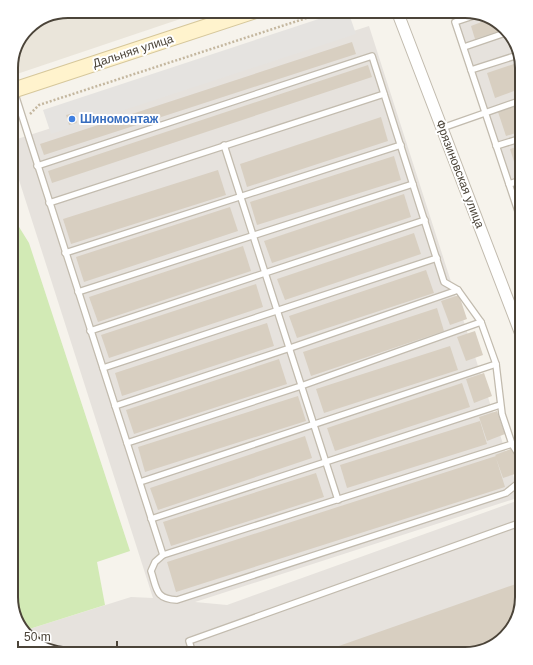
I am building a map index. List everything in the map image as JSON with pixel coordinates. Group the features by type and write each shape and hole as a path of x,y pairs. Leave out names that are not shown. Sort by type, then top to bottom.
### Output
{"street":[{"name":"Дальняя улица","path":"18,89 233,18"},
{"name":"Фрязиновская улица","path":"400,18 515,314"}],"lane":[{"path":"467,18 455,22 515,202"},
{"path":"464,48 501,34"},
{"path":"37,166 372,56 444,282 458,290 481,322 496,364 500,405 512,444 515,449"},
{"path":"471,70 513,56"},
{"path":"49,203 384,94"},
{"path":"442,128 515,103"},
{"path":"18,106 163,556"},
{"path":"496,146 515,140"},
{"path":"224,145 338,500"},
{"path":"65,253 401,145"},
{"path":"509,184 515,182"},
{"path":"78,292 413,184"},
{"path":"90,331 425,220"},
{"path":"102,368 437,258"},
{"path":"115,406 458,290"},
{"path":"127,443 301,386 481,322"},
{"path":"140,482 496,364"},
{"path":"151,519 500,405"},
{"path":"512,444 163,556 155,562 151,571 158,594 168,600 177,600 506,493 515,486"},
{"path":"191,647 189,641 515,525"}],"path":[{"path":"18,124 39,106 307,18"}],"shaded area":[{"path":"68,18 183,18 18,74 19,58 26,40 40,26 49,22"},
{"path":"322,18 350,18 356,34 51,134 43,110"},
{"path":"452,18 469,18 478,20 496,28 507,40 511,49 515,61 515,201"},
{"path":"369,26 515,481 515,499 195,602 227,605 515,502 515,604 505,628 493,639 487,642 475,646 465,647 68,647 58,646 46,642 30,630 29,629 131,597 153,598 18,177 18,139"}],"green space":[{"path":"18,225 29,243 130,551 97,562 105,605 29,629 23,619 18,604"}],"building":[{"path":"483,22 496,28 499,31 475,39 471,26"},
{"path":"352,42 356,54 44,155 40,144"},
{"path":"515,64 515,91 495,98 487,73"},
{"path":"368,65 372,77 52,183 48,171"},
{"path":"515,106 515,133 506,136 498,112"},
{"name":"Шиномонтаж","path":"74,113 77,123 69,125 66,115"},
{"path":"381,117 388,141 247,187 240,164"},
{"path":"515,147 515,165 510,149"},
{"path":"394,156 401,180 257,225 250,202"},
{"path":"218,170 226,195 71,244 63,219"},
{"path":"404,194 411,217 272,263 264,241"},
{"path":"230,207 238,231 84,282 76,257"},
{"path":"414,233 421,254 285,300 277,279"},
{"path":"243,246 251,271 98,322 89,297"},
{"path":"426,270 434,293 297,338 289,316"},
{"path":"256,284 263,307 109,358 101,335"},
{"path":"459,295 467,319 450,325 441,301"},
{"path":"437,308 444,331 311,376 303,352"},
{"path":"267,323 274,346 122,396 115,373"},
{"path":"475,331 483,355 466,361 457,337"},
{"path":"450,346 458,370 324,413 316,389"},
{"path":"279,359 287,384 134,434 126,410"},
{"path":"484,373 492,396 474,403 466,379"},
{"path":"462,383 470,407 335,451 327,428"},
{"path":"298,396 306,421 145,472 138,447"},
{"path":"497,411 505,434 487,441 479,417"},
{"path":"480,421 487,444 347,488 340,465"},
{"path":"305,436 312,458 158,510 150,488"},
{"path":"513,448 515,454 515,474 503,478 496,458 505,487 176,592 167,562 496,456 495,455"},
{"path":"316,473 324,497 171,546 163,522"},
{"path":"515,584 515,604 511,616 505,628 493,639 487,642 475,646 465,647 336,647"}],"place":[{"name":"Шиномонтаж","path":"72,119"}]}
